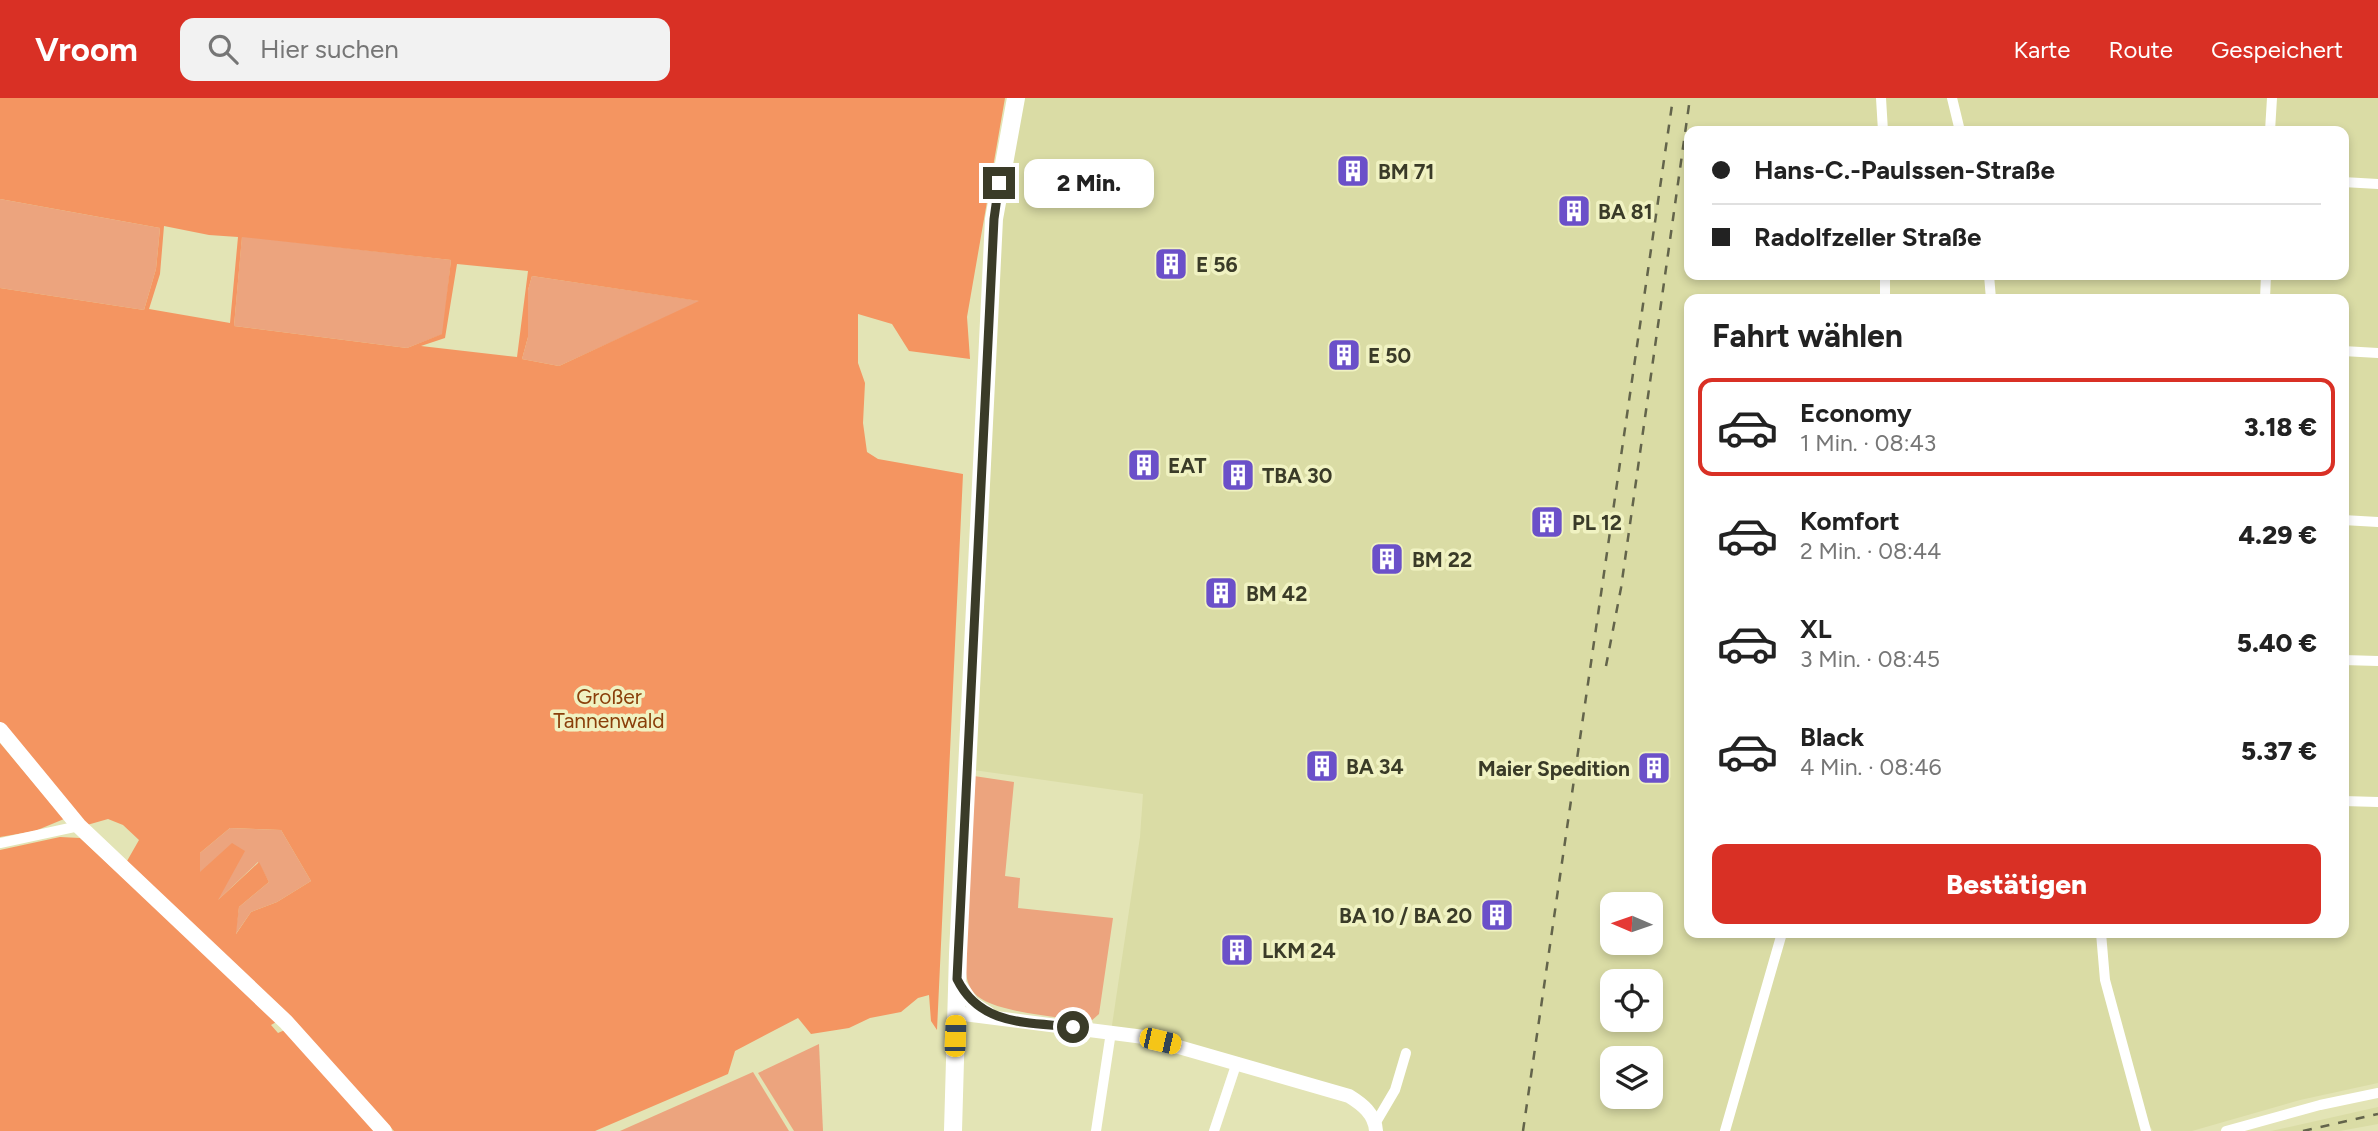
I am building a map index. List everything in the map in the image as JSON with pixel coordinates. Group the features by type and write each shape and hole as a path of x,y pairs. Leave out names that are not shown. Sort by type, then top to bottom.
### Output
{"main road":[{"path":"953,1131 957,979 994,219 1016,98"},
{"path":"0,730 79,826 286,1022 384,1131"}],"street":[{"path":"1881,98 1883,126"},
{"path":"1952,98 1959,126"},
{"path":"2270,126 2272,98"},
{"path":"2349,182 2378,184"},
{"path":"2349,351 2378,353"},
{"path":"2349,520 2378,522"},
{"path":"2349,660 2378,661"},
{"path":"2349,801 2378,802"},
{"path":"0,843 79,826"},
{"path":"1725,1131 1781,938"},
{"path":"2101,938 2105,980 2146,1131"},
{"path":"957,979 972,1003 993,1017"},
{"path":"956,1013 1111,1032 1237,1062 1349,1096 1365,1107 1376,1128"},
{"path":"1096,1131 1111,1032"},
{"path":"1376,1128 1395,1090 1406,1053"},
{"path":"1214,1131 1237,1062"},
{"path":"2226,1131 2320,1105 2378,1093"}],"shaded area":[{"path":"1016,98 2378,98 2378,1083 2300,1100 2192,1131 2153,1131 2143,1115 2142,1131 1376,1131 1365,1107 1111,1032 1140,837 1143,794 966,769 994,219"},
{"path":"0,199 160,228 156,269 144,310 0,288"},
{"path":"242,236 451,260 443,334 407,348 234,326"},
{"path":"532,276 701,301 559,366 522,359 528,337 528,290"},
{"path":"974,776 1014,782 1005,876 1020,878 1018,908 1113,918 1099,1014 1090,1022 1011,1010 983,1000 969,986 965,962"},
{"path":"230,828 281,830 311,881 277,902 251,912 235,935 239,907 269,882 258,862 216,902 199,872 200,853"},
{"path":"819,1044 823,1131 794,1131 758,1073"},
{"path":"753,1072 789,1131 620,1131"},
{"path":"2378,1107 2378,1124 2340,1131 2271,1131"}],"green space":[{"name":"Großer Tannenwald","path":"0,98 1005,98 967,317 970,359 909,351 892,324 858,314 858,363 865,383 863,423 867,452 878,459 963,474 937,1030 931,1021 929,995 918,998 901,1012 870,1018 849,1028 811,1034 798,1018 735,1051 728,1074 595,1131 394,1131 294,1022 127,861 139,840 123,825 108,819 87,825 0,722 0,288 144,310 156,269 160,228 0,199","holes":["164,226 209,235 238,237 230,323 149,309 160,274","242,237 451,260 442,334 407,348 234,326","457,264 528,271 517,357 421,346 445,338","532,276 699,301 559,366 522,359 528,337 528,290","230,828 281,830 311,881 277,902 251,912 236,934 239,907 269,882 259,862 218,900 245,851 232,843 200,872 200,853"]},
{"path":"0,743 64,819 35,831 0,837"},
{"path":"60,837 80,838 278,1021 271,1025 278,1033 287,1029 375,1131 0,1131 0,850"}],"railway":[{"path":"1523,1131 1673,98"},
{"path":"1686,126 1690,98"},
{"path":"1606,666 1621,588 1684,141"},
{"path":"2303,1131 2378,1114"}],"place":[{"name":"BM 71","path":"1353,171"},
{"name":"BA 81","path":"1574,211"},
{"name":"E 56","path":"1171,264"},
{"name":"E 50","path":"1344,355"},
{"name":"EAT","path":"1144,465"},
{"name":"TBA 30","path":"1238,475"},
{"name":"PL 12","path":"1547,522"},
{"name":"BM 22","path":"1387,559"},
{"name":"BM 42","path":"1221,593"},
{"name":"BA 34","path":"1322,766"},
{"name":"Maier Spedition","path":"1654,768"},
{"name":"BA 10 / BA 20","path":"1497,915"},
{"name":"LKM 24","path":"1237,950"}],"route":[{"path":"999,183 994,219 957,979 964,995 993,1017 1073,1027"}]}
